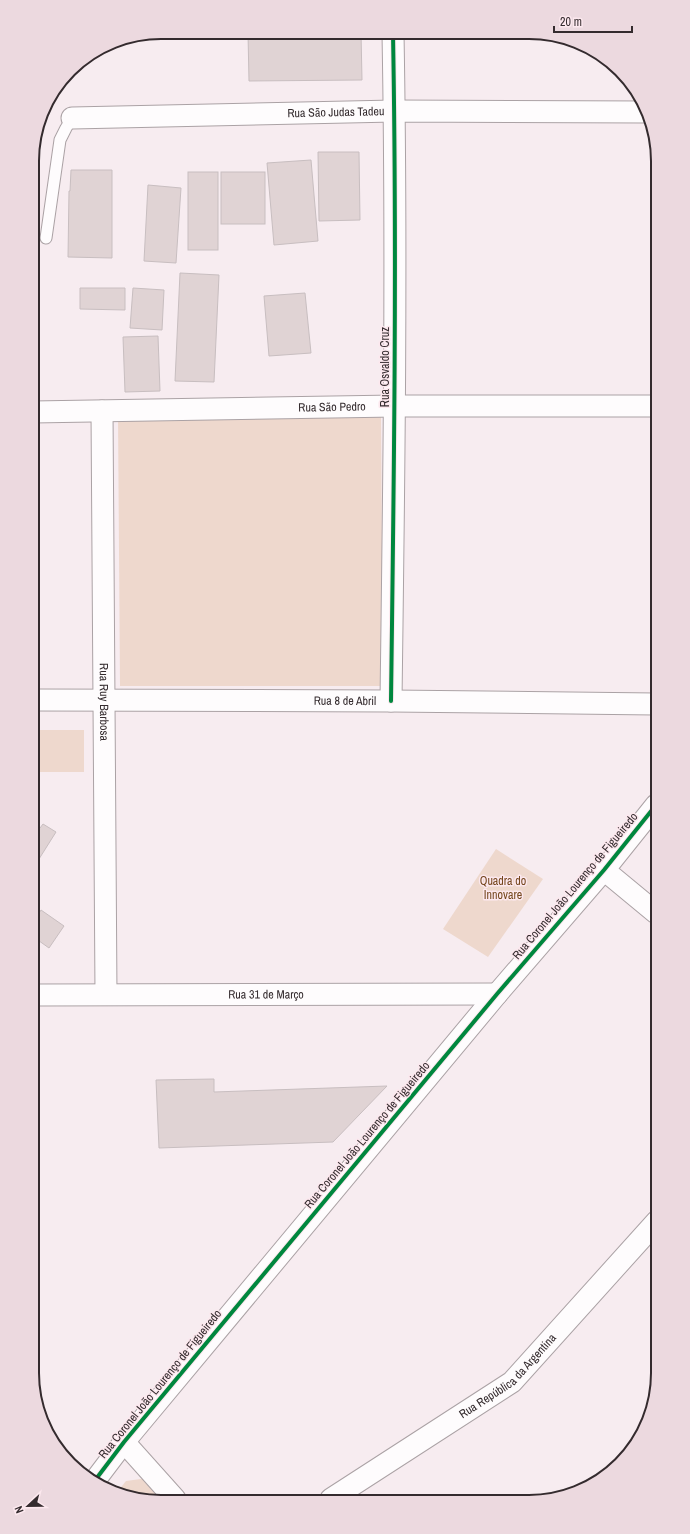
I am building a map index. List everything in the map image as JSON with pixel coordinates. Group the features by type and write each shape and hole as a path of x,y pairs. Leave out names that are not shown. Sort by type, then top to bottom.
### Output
{"street":[{"name":"Rua Osvaldo Cruz","path":"391,701 395,406 393,39"},
{"name":"Rua São Judas Tadeu","path":"72,118 394,111 641,112"},
{"name":"Rua São Pedro","path":"39,412 395,406 651,406"},
{"name":"Rua Ruy Barbosa","path":"102,411 106,994"},
{"name":"Rua 8 de Abril","path":"39,700 391,701 651,704"},
{"name":"Rua Coronel João Lourenço de Figueiredo","path":"98,1478 124,1442 497,994 604,870 651,811"},
{"path":"604,870 651,909"},
{"name":"Rua 31 de Março","path":"39,995 497,994"},
{"name":"Rua República da Argentina","path":"337,1495 512,1382 651,1228"},
{"path":"124,1442 171,1495"}],"lane":[{"path":"46,238 60,140 72,118"}],"green space":[{"path":"381,415 383,686 120,686 118,416"},
{"path":"39,730 84,730 84,772 39,772"},
{"name":"Quadra do Innovare","path":"496,849 543,879 488,957 443,929"},
{"path":"148,1478 162,1495 138,1493 120,1488 126,1481"}],"building":[{"path":"248,39 361,39 362,80 249,81"},
{"path":"318,152 359,152 360,220 319,221"},
{"path":"311,160 318,241 274,245 267,163"},
{"path":"71,170 112,170 112,258 68,257 69,191"},
{"path":"188,172 218,172 218,250 188,250"},
{"path":"221,172 265,172 265,224 221,224"},
{"path":"148,185 181,188 176,263 144,261"},
{"path":"180,273 219,275 214,382 175,381"},
{"path":"80,288 125,288 125,310 80,309"},
{"path":"133,288 164,290 162,330 130,328"},
{"path":"305,293 311,353 269,356 264,296"},
{"path":"158,336 160,391 125,392 123,337"},
{"path":"43,824 56,832 39,859 39,827 40,828"},
{"path":"41,910 64,926 49,948 39,941 39,913"},
{"path":"214,1079 214,1092 387,1086 333,1142 159,1148 156,1080"}],"cycle path":[{"path":"391,701 395,284 393,39"},
{"path":"97,1477 124,1442 497,994 604,870 651,811"}]}
